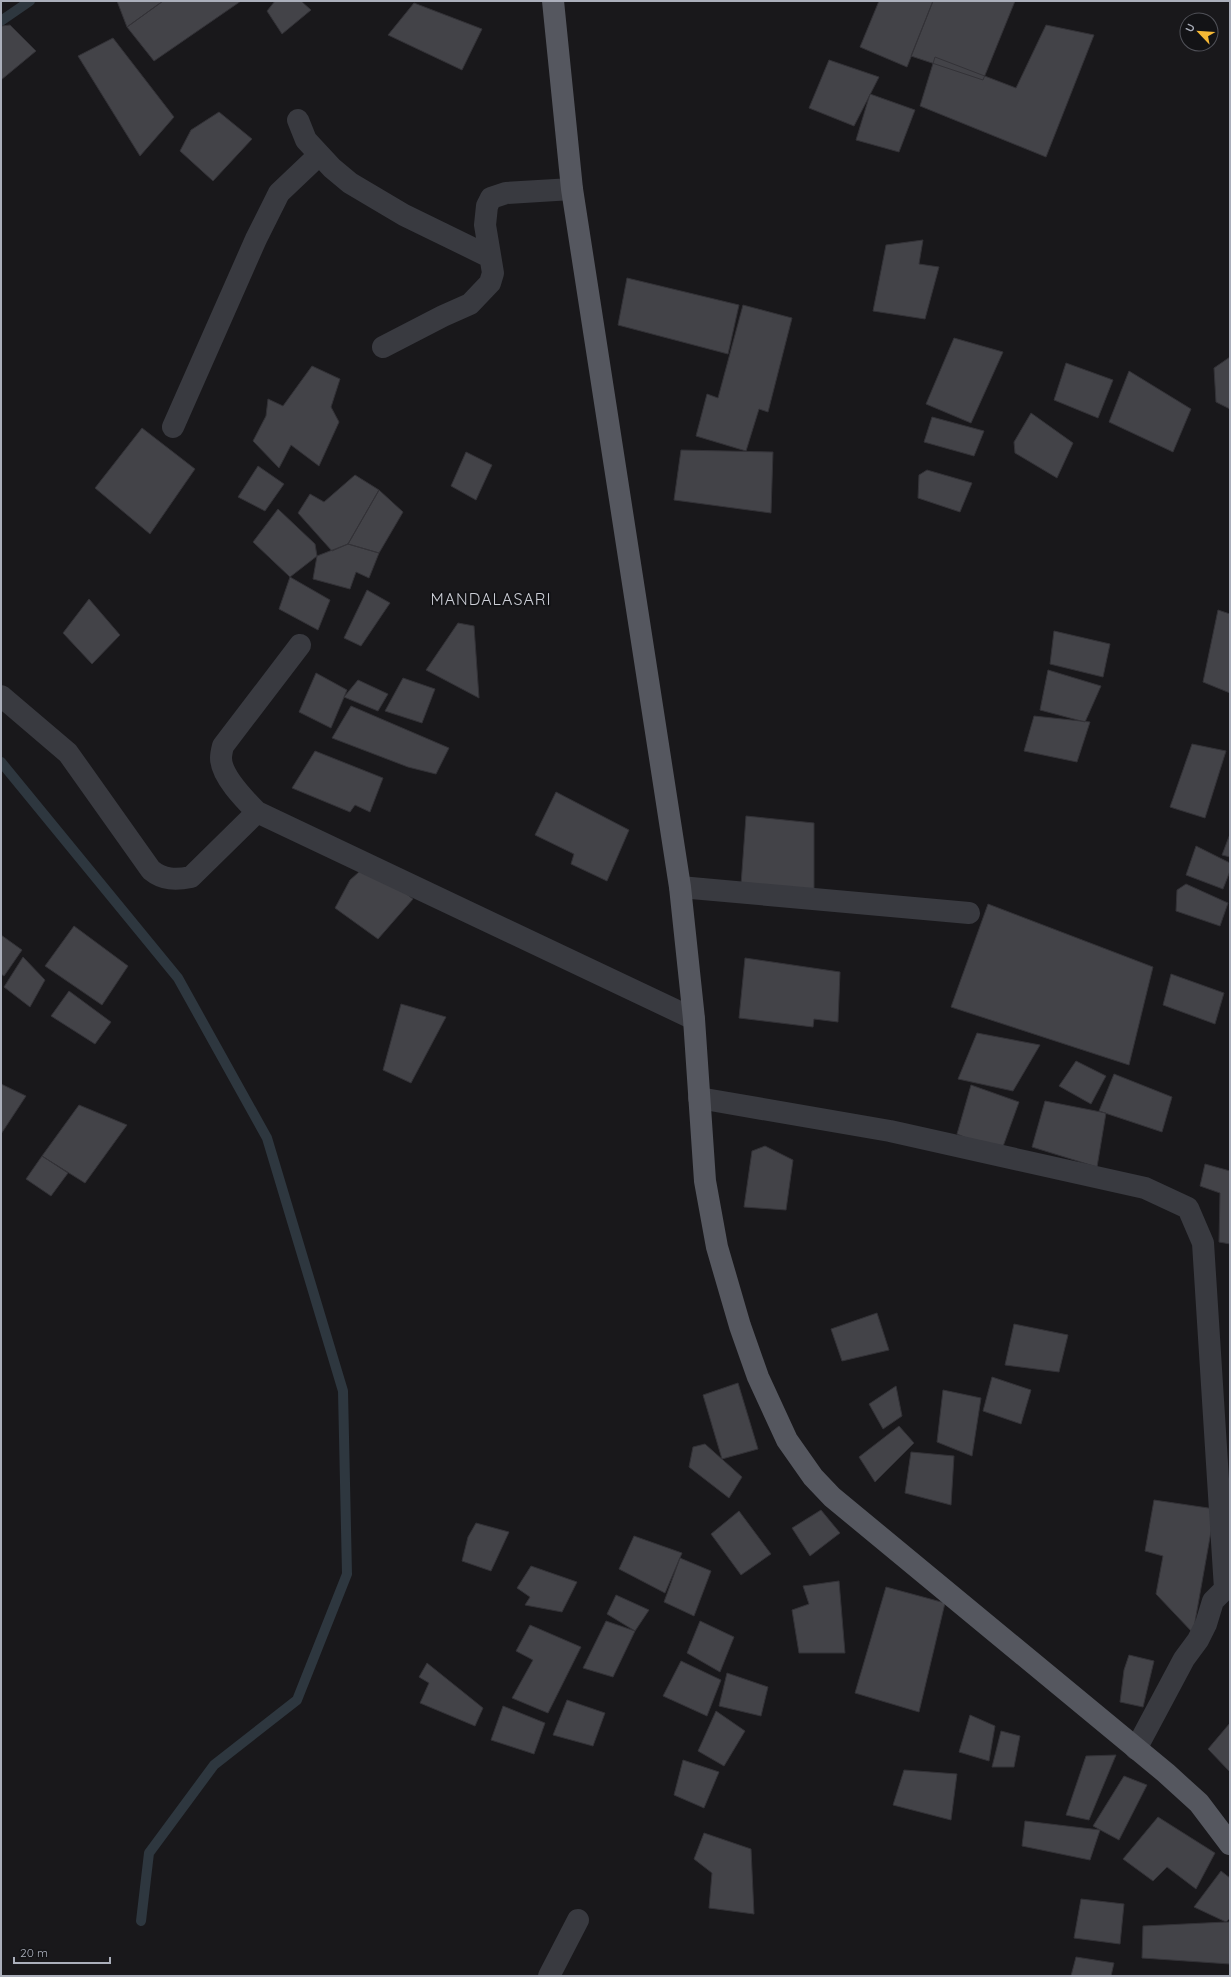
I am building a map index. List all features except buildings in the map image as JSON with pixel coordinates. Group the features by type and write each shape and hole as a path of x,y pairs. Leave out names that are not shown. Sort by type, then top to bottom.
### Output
{"main road":[{"path":"554,2 572,189 680,887 694,1019 705,1181 717,1247 740,1326 758,1376 787,1440 813,1477 832,1497 1166,1773 1199,1802 1230,1844"}],"street":[{"path":"298,120 306,140 332,168 356,187 404,215 490,257"},
{"path":"173,427 256,239 279,193 319,155"},
{"path":"383,347 443,316 470,304 490,283 493,273 485,225 487,206 490,198 506,193 572,189"},
{"path":"300,645 223,746 221,760 227,774 237,791 257,812 694,1019"},
{"path":"1,696 68,753 151,870 159,876 180,879 191,877 257,812"},
{"path":"680,887 969,913"},
{"path":"699,1098 890,1131 1145,1188 1188,1208 1203,1243 1228,1588 1213,1601 1206,1624 1198,1640 1184,1659 1136,1749"},
{"path":"549,1976 578,1920"}],"waterway":[{"path":"1,21 30,1"},
{"path":"1,762 178,978 267,1138 343,1391 347,1574 297,1700 214,1765 149,1853 141,1921"}],"district":[{"name":"MANDALASARI","path":"491,599"}]}
